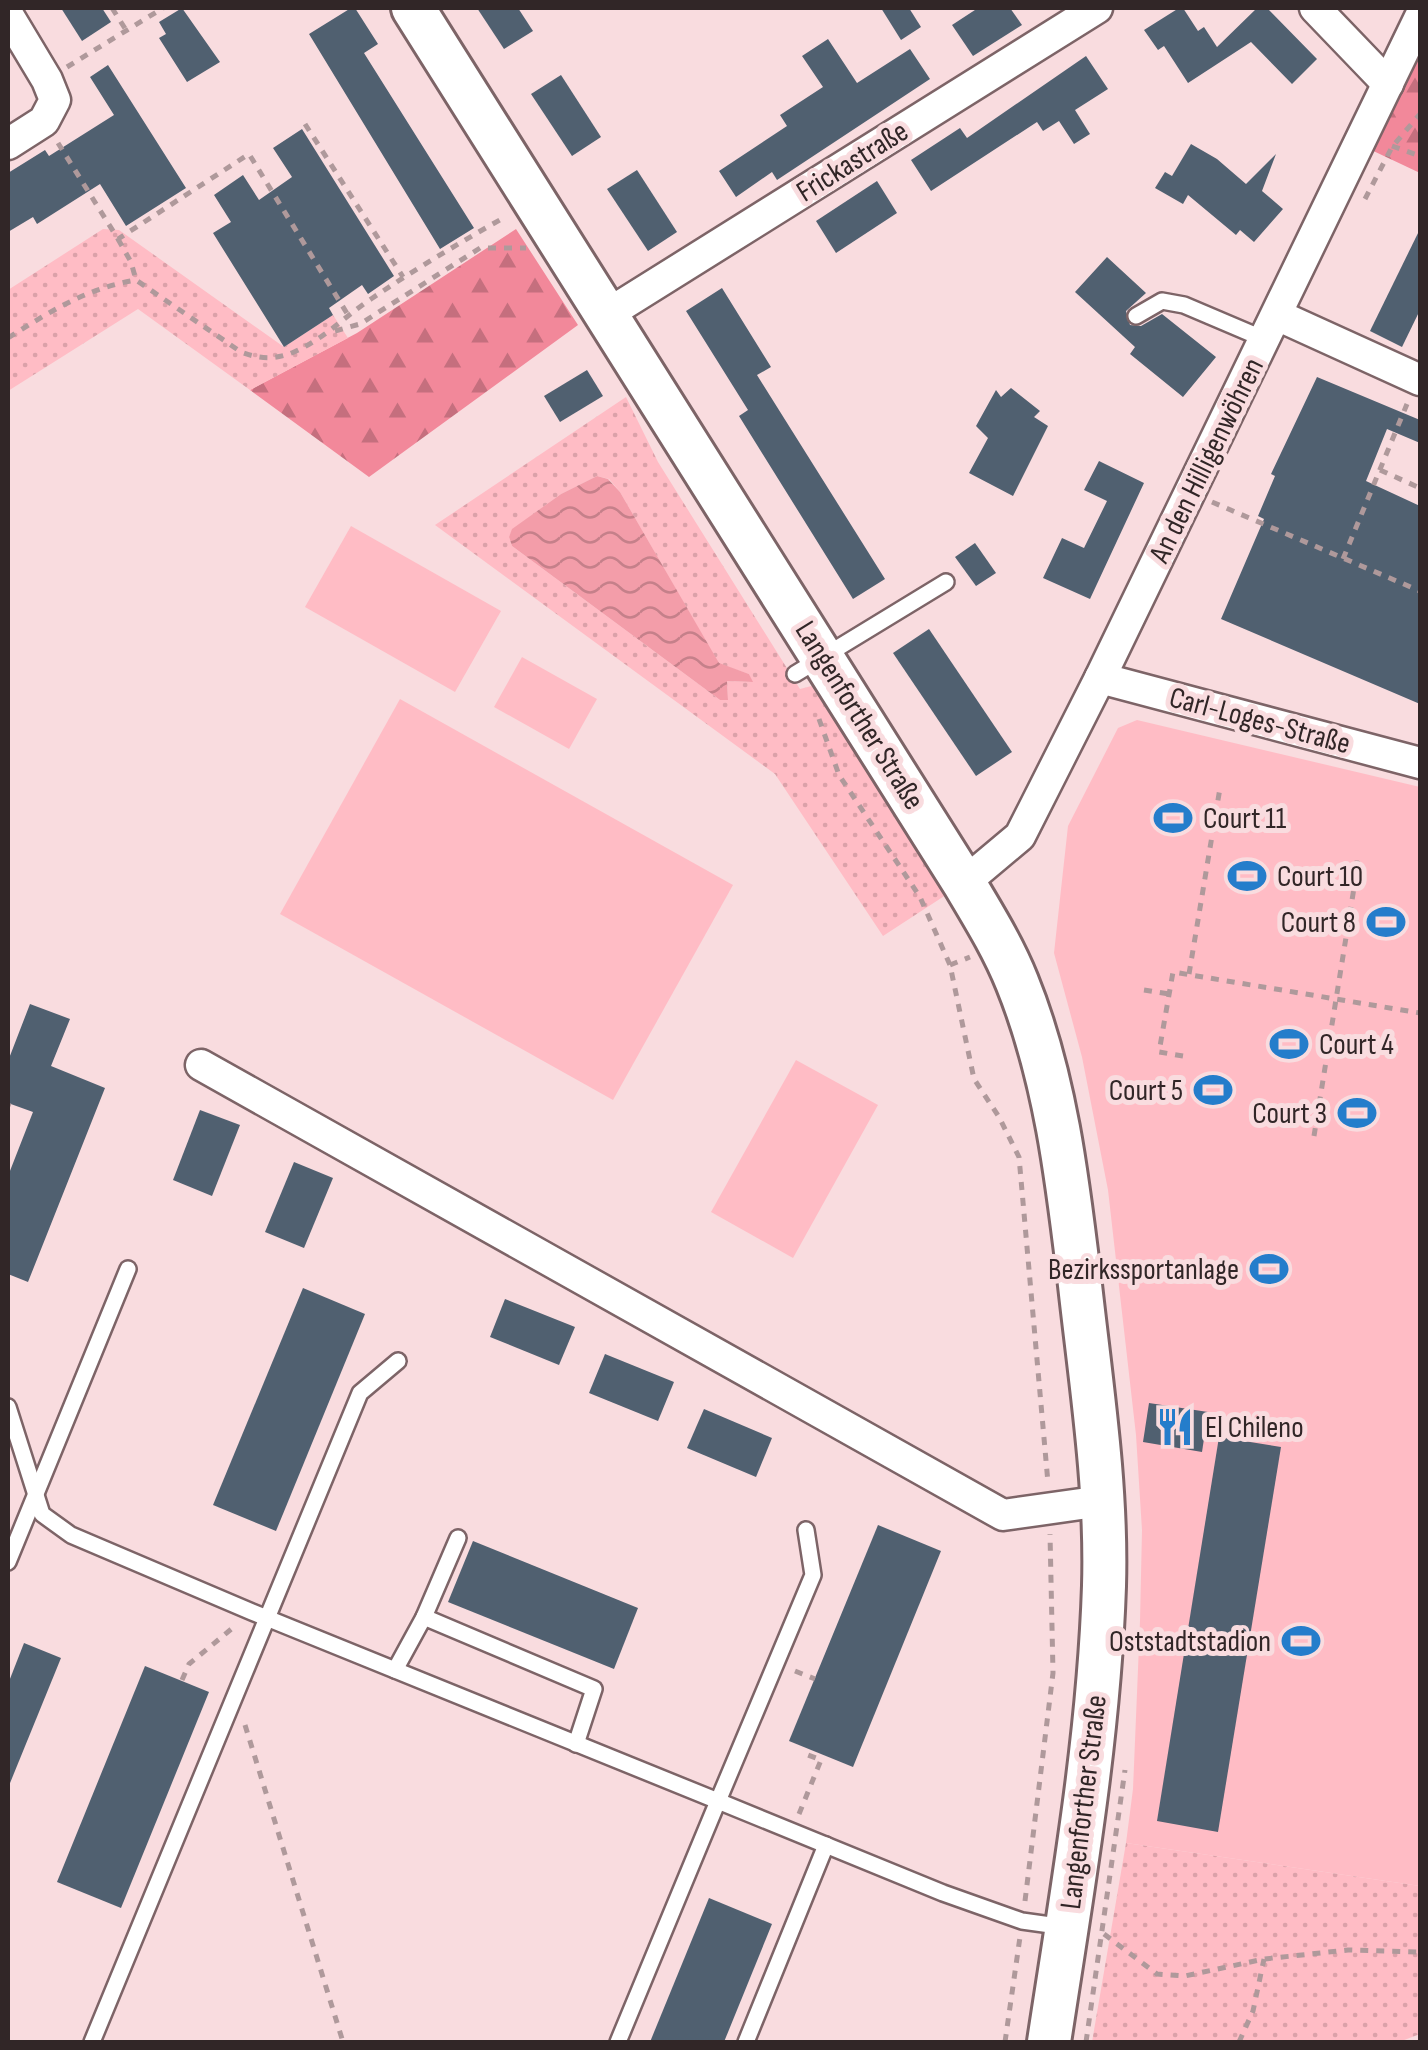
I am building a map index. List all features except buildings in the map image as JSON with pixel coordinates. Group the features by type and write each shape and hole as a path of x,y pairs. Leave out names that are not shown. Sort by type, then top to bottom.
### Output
{"main road":[{"name":"Langenforther Straße","path":"413,8 606,315 810,665 964,882 1019,986 1054,1107 1069,1190 1102,1501 1104,1582 1085,1810 1085,1931 1049,2042"}],"street":[{"name":"Frickastraße","path":"606,315 1097,8"},
{"path":"1315,8 1388,84"},
{"path":"8,15 55,100 44,121 8,144"},
{"name":"An den Hilligenwöhren","path":"964,882 1020,836 1420,17"},
{"path":"1270,327 1419,379"},
{"name":"Carl-Loges-Straße","path":"1100,678 1420,762"},
{"path":"201,1065 1003,1514 1102,1501"}],"lane":[{"path":"1136,316 1162,301 1270,327"},
{"path":"810,665 946,582"},
{"path":"8,1562 128,1268"},
{"path":"92,2042 360,1393 398,1361"},
{"path":"8,1407 42,1514 70,1535 943,1893 1022,1921 1085,1931"},
{"path":"618,2042 813,1575 806,1530"},
{"path":"395,1670 424,1618 458,1538"},
{"path":"424,1618 594,1689 576,1744"},
{"path":"746,2042 826,1845"}],"path":[{"path":"112,8 126,30"},
{"path":"47,80 162,8"},
{"path":"44,121 132,262 136,280 240,352 258,359 291,354 332,332 360,324 480,248 536,248 528,236"},
{"path":"305,124 403,277"},
{"path":"1392,146 1420,156"},
{"path":"118,239 249,154 348,314"},
{"path":"332,332 348,314 403,277 512,212"},
{"path":"8,338 66,301 136,280"},
{"path":"1343,559 1419,379"},
{"path":"1380,470 1420,488"},
{"path":"1189,492 1420,591"},
{"path":"810,665 814,702 839,775 920,898 950,965 974,1079 1000,1117 1018,1156 1050,1508 1054,1673 1005,2042"},
{"path":"1188,974 1206,850 1215,841 1220,788"},
{"path":"1314,1136 1354,904 1358,863 1352,863"},
{"path":"1184,1056 1159,1052 1173,972 1420,1013"},
{"path":"1144,990 1169,994"},
{"path":"182,1680 189,1664 252,1612"},
{"path":"236,1698 343,2042"},
{"path":"792,1831 821,1760 808,1755 811,1750"},
{"path":"1086,2042 1085,1931 1125,1767"},
{"path":"1085,1931 1156,1974 1185,1976 1264,1960 1348,1950 1420,1952"},
{"path":"1239,2042 1254,2011 1264,1960"}],"shaded area":[{"path":"103,229 119,230 284,347 333,315 348,338 250,390 138,309 8,391 8,290"},
{"path":"626,397 658,462 800,689 819,684 952,891 883,936 775,774 435,525","holes":["597,476 609,479 719,664 749,674 752,682 727,681 728,700 720,700 512,546 509,537 513,529 561,494"]},
{"path":"351,526 501,611 455,692 305,607"},
{"path":"522,657 597,699 569,749 494,707"},
{"path":"400,699 733,885 613,1100 280,914"},
{"name":"Bezirkssportanlage","path":"1137,720 1420,787 1420,1886 1126,1843 1133,1789 1140,1621 1142,1530 1136,1435 1108,1190 1082,1057 1054,953 1068,826 1118,728"},
{"path":"796,1060 878,1105 793,1258 711,1212"},
{"path":"1126,1843 1420,1886 1420,2034 1399,2042 1092,2042"}],"green space":[{"path":"1420,40 1420,173 1367,148"},
{"path":"516,229 578,325 369,477 250,390 357,333"}],"water":[{"path":"597,476 608,479 620,492 719,663 749,674 753,682 727,681 728,700 720,700 512,546 512,529 561,494"}],"place":[{"name":"Court 11","path":"1173,818"},
{"name":"Court 10","path":"1247,876"},
{"name":"Court 8","path":"1386,922"},
{"name":"Court 4","path":"1289,1044"},
{"name":"Court 5","path":"1213,1090"},
{"name":"Court 3","path":"1357,1113"},
{"name":"Bezirkssportanlage","path":"1269,1269"},
{"name":"El Chileno","path":"1175,1427"},
{"name":"Oststadtstadion","path":"1301,1641"}]}
